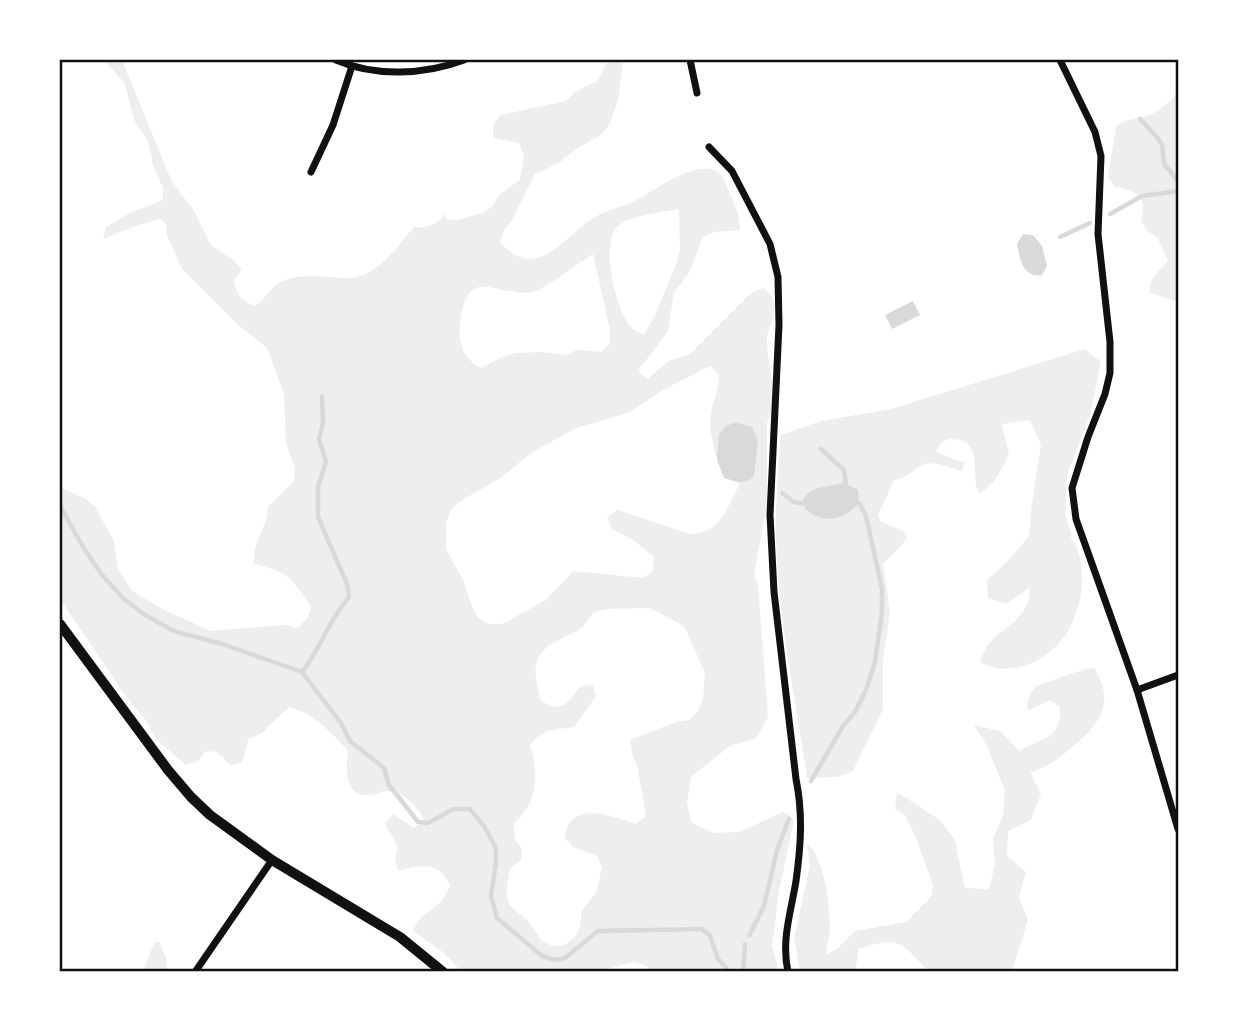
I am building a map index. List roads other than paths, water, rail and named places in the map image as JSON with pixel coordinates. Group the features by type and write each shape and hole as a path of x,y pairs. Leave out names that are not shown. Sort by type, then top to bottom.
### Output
{"street":[{"path":"336,60 352,66 396,72 422,71 464,60"},
{"path":"690,60 697,93"},
{"path":"1060,60 1095,132 1101,156 1098,234 1110,342 1110,373 1105,394 1072,488 1076,519 1137,690 1178,829"},
{"path":"311,172 333,125 352,66"},
{"path":"709,147 732,171 770,244 778,276 779,325 771,515 774,592 796,779 802,808 796,881 786,931 785,956 788,971"},
{"path":"60,624 191,796 226,828 272,860 390,930 443,971"},
{"path":"1137,690 1178,675"},
{"path":"195,971 272,860"}],"waterway":[{"path":"1140,119 1162,145 1164,164 1178,181"},
{"path":"1110,214 1142,196 1178,191"},
{"path":"1060,237 1090,223"},
{"path":"302,672 349,597 347,584 318,517 318,487 326,462 319,439 323,423 322,396"},
{"path":"821,449 844,470 846,485"},
{"path":"782,493 794,502 809,504"},
{"path":"811,781 843,726 855,712 875,662 882,612 882,589 866,516 859,503 856,503"},
{"path":"60,506 102,575 124,599 145,615 174,631 222,644 302,672 341,723 350,741 384,768 389,785 418,822 428,823 453,809 470,809 484,826 496,848 491,896 497,918 542,956 554,960 565,958 598,931 702,929 710,936 718,959 730,972"},
{"path":"749,936 764,906 777,850 789,819"},
{"path":"743,972 745,944"}]}
